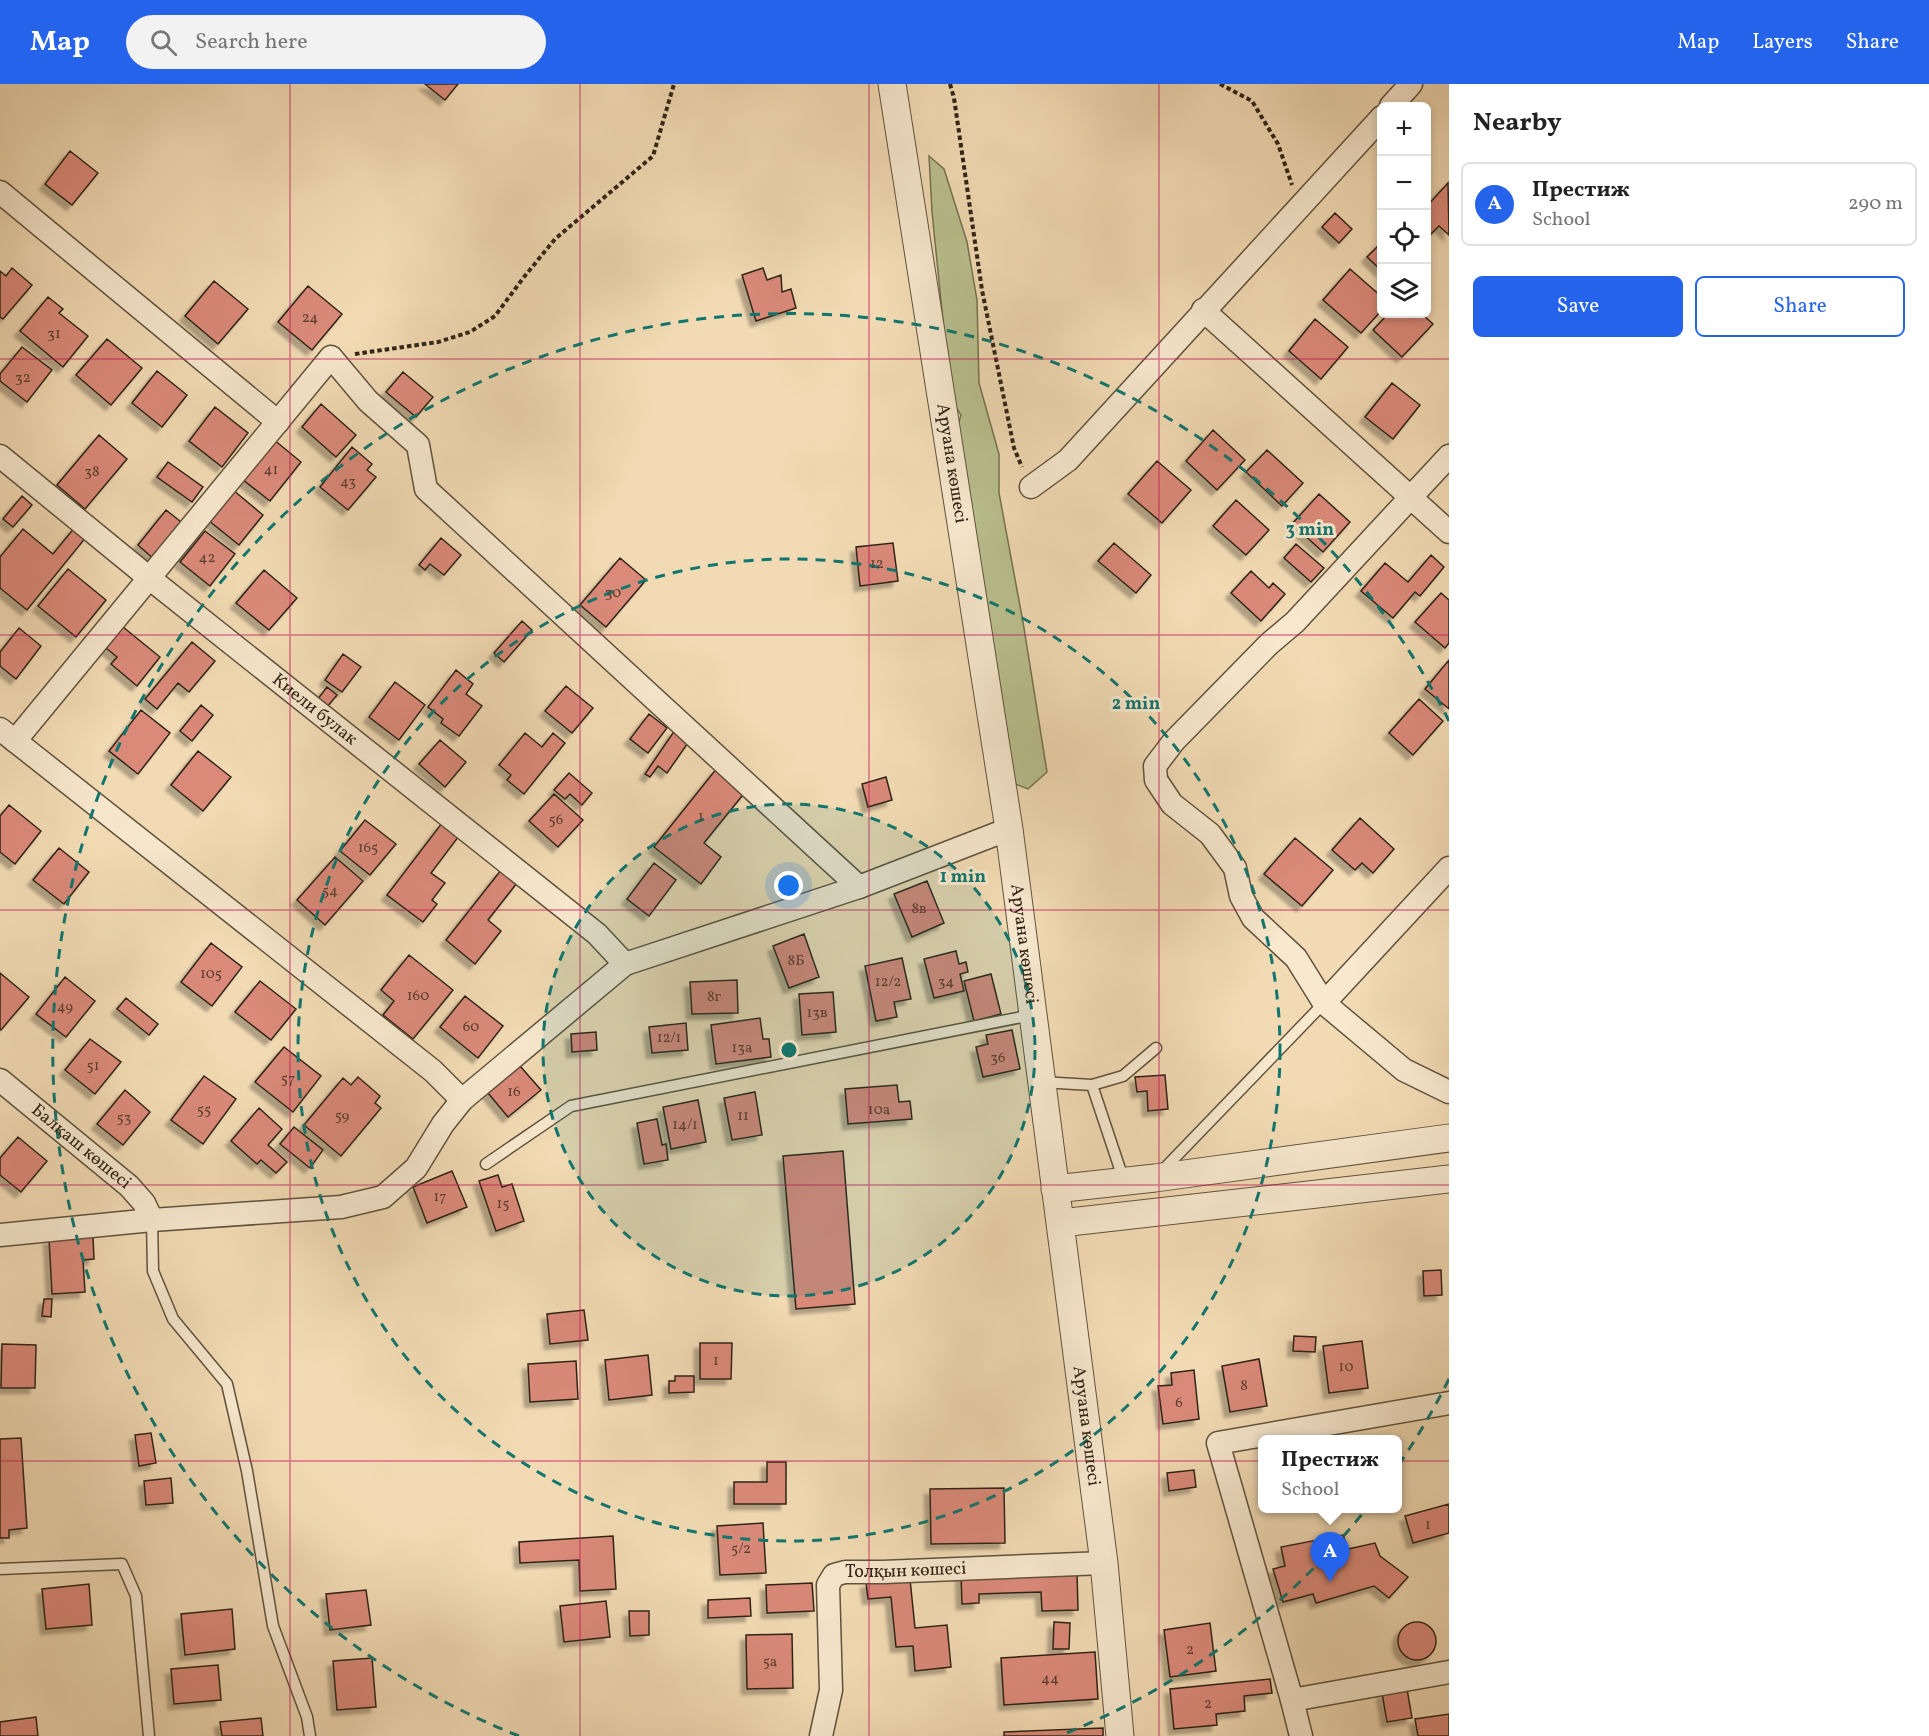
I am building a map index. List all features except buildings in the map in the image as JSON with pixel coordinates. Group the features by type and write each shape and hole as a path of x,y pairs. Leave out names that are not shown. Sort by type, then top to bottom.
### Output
{"street":[{"name":"Аруана көшесі","path":"892,84 1009,829 1104,1563 1120,1736"},
{"path":"1395,102 1412,84"},
{"path":"1031,487 1068,460 1377,122"},
{"path":"0,192 278,422"},
{"path":"1203,310 1449,532"},
{"path":"462,1100 433,1071 7,735 148,577 331,357 368,401 418,445 426,489 859,887"},
{"name":"Киели булак","path":"0,456 148,577 597,934 625,964"},
{"path":"1449,456 1295,622 1269,644 1174,741 1155,766 1156,780 1172,804 1210,834 1235,868 1241,896 1253,918 1296,958 1324,1003 1404,1070 1449,1092"},
{"path":"0,1234 152,1220 341,1208 383,1197 416,1168 443,1124 462,1100 625,964 859,887 1009,829"},
{"path":"1324,1003 1449,868"},
{"name":"Балқаш көшесі","path":"0,1080 129,1186 144,1203 152,1220"},
{"path":"1054,1189 1155,1178 1449,1138"},
{"path":"1061,1223 1449,1179"},
{"path":"1265,1435 1449,1404"},
{"path":"1258,1436 1218,1443 1301,1736"},
{"name":"Толқын көшесі","path":"821,1736 831,1690 828,1585 834,1575 845,1572 1104,1563"},
{"path":"1292,1700 1449,1672"}],"lane":[{"path":"1155,1178 1324,1003"},
{"path":"486,1164 571,1106 1032,1015"},
{"path":"1041,1082 1092,1085 1123,1076 1156,1048"},
{"path":"1092,1085 1124,1181"},
{"path":"152,1220 153,1272 173,1319 227,1384 247,1472 273,1626 307,1717 310,1736"},
{"path":"0,1569 122,1564 136,1596 149,1736"}],"path":[{"path":"331,357 438,342 470,333 495,316 555,239 653,156 674,84"},
{"path":"950,84 954,98 982,290 1014,448 1031,487"},
{"path":"1220,84 1252,101 1278,144 1299,206"}],"green space":[{"path":"929,156 944,169 967,242 977,300 979,383 999,454 999,493 1047,772 1028,789 1008,781 957,429 961,415 951,400 932,212"}],"place":[{"name":"Престиж","path":"1330,1582"}]}
